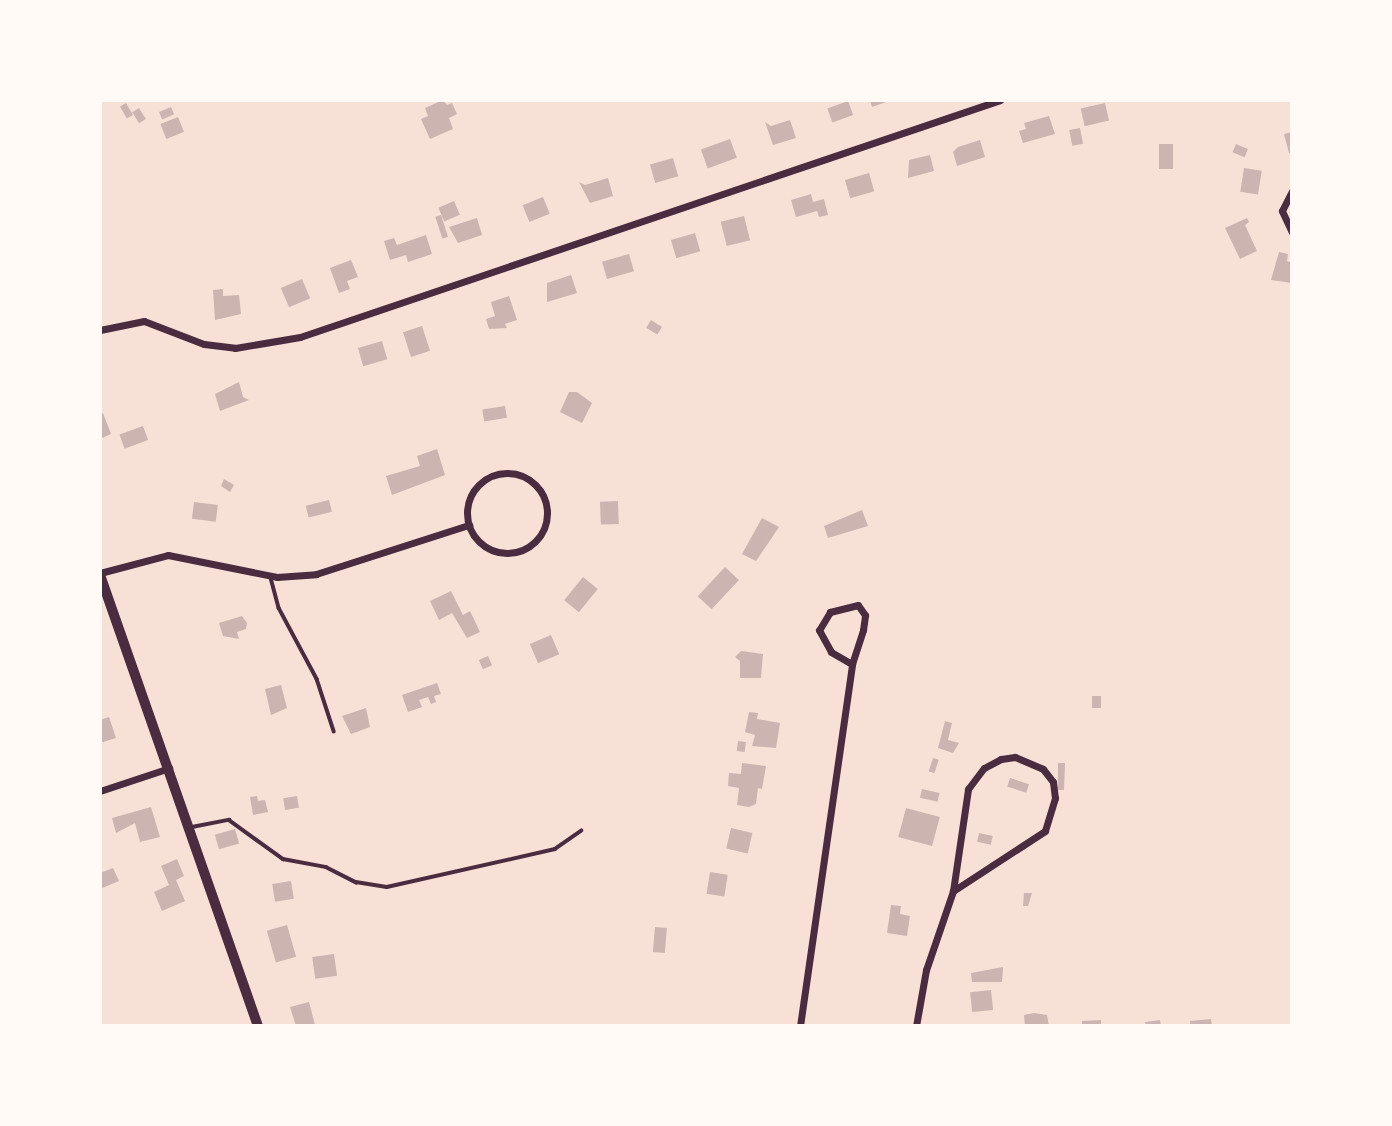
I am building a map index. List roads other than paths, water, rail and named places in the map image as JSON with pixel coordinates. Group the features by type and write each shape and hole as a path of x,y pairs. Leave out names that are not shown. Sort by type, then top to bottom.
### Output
{"main road":[{"path":"100,574 258,1026"}],"street":[{"path":"100,330 144,321 204,344 235,348 300,337 1000,100"},
{"path":"1292,191 1282,211 1292,232"},
{"path":"500,473 519,475 538,486 547,501 548,517 541,531 517,553 500,552 481,543 469,525 471,492 500,473"},
{"path":"100,574 168,555 271,576 316,575 469,525"},
{"path":"800,1026 852,664 864,615 858,605 830,612 819,630 831,652 852,664"},
{"path":"916,1026 929,958 953,891 962,813 977,775 988,764 1015,757 1043,769 1053,782 1055,798 1045,831 953,891"},
{"path":"100,791 170,768"}],"lane":[{"path":"271,576 279,608 317,679 334,731"},
{"path":"190,827 229,820 283,859 326,867 356,882 387,887 555,849 581,831"}]}
